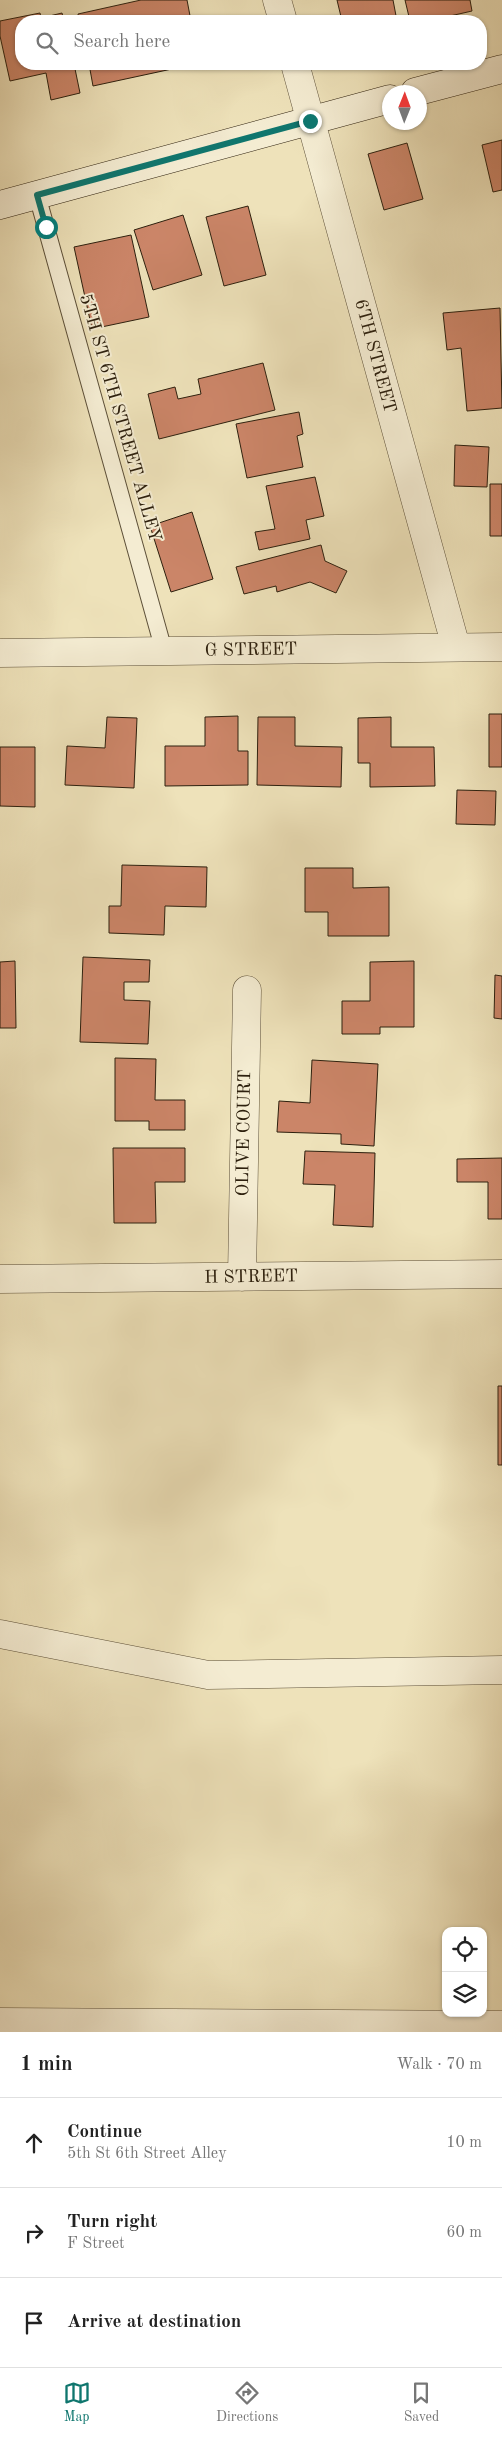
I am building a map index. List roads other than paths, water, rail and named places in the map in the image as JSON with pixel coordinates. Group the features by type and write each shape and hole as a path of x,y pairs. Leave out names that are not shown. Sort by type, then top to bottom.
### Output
{"street":[{"path":"277,0 281,15"},
{"path":"427,89 502,69"},
{"name":"6TH STREET","path":"296,70 456,647"},
{"path":"0,205 382,101"},
{"name":"G STREET","path":"0,654 502,647"},
{"name":"OLIVE COURT","path":"242,1277 246,990"},
{"name":"H STREET","path":"0,1279 502,1274"},
{"path":"0,1634 208,1675 502,1670"},
{"path":"0,2022 502,2025"}],"lane":[{"name":"5TH ST 6TH STREET ALLEY","path":"37,195 164,651"}]}
